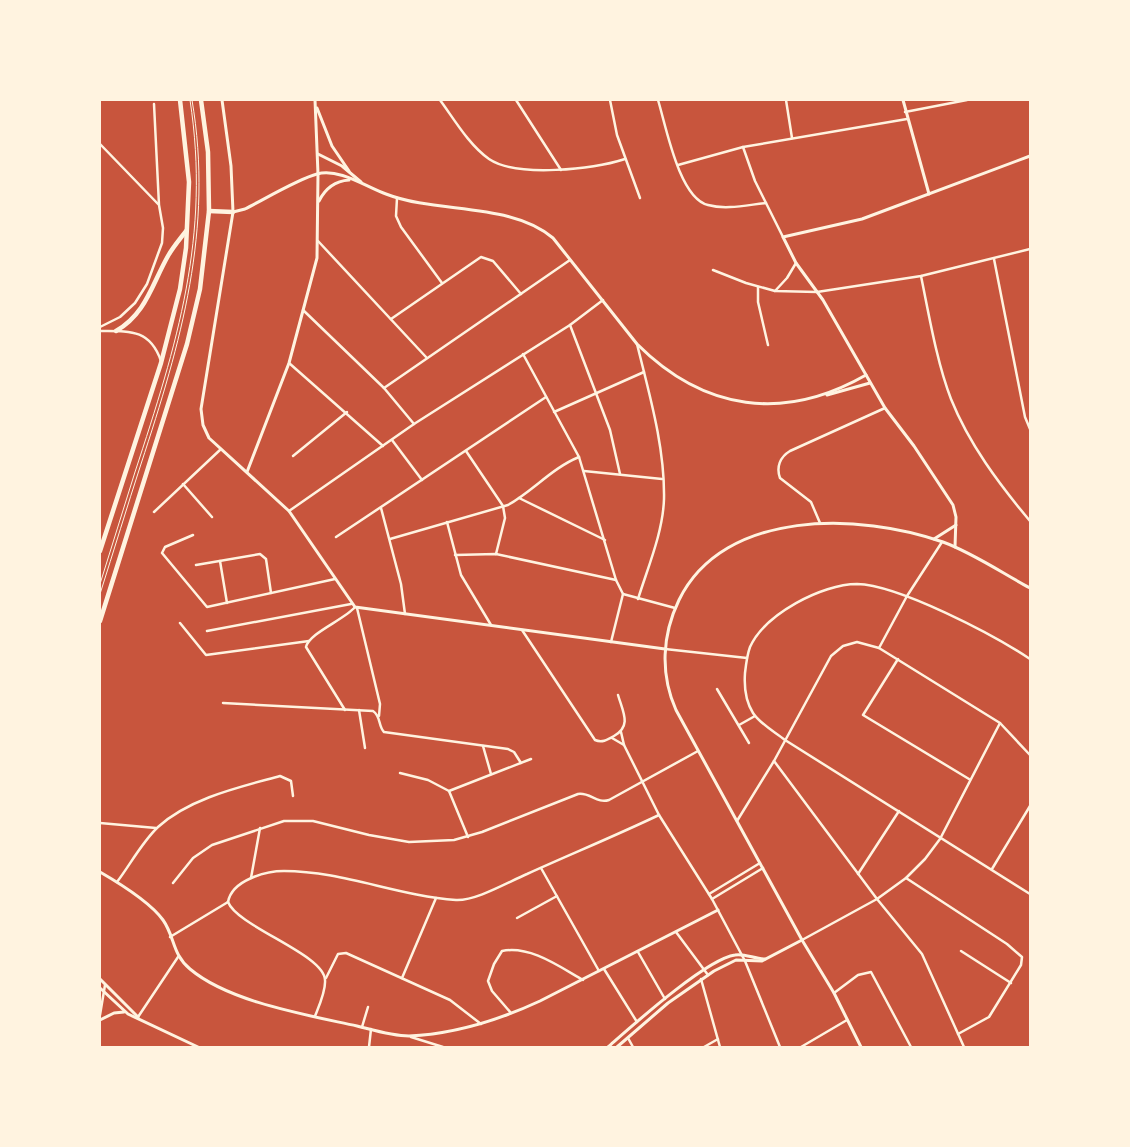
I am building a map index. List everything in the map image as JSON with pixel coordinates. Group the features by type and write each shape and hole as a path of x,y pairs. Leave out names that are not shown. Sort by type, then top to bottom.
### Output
{"highway":[{"path":"100,551 161,363 180,289 187,230 188,158 180,100"},
{"path":"100,621 187,344 205,262 210,211 208,152 201,100"},
{"path":"210,211 233,212"},
{"path":"116,331 131,322 143,308 168,257 187,230"}],"street":[{"path":"222,100 230,158 233,212 202,409 205,432 289,511 351,604 356,608 747,658"},
{"path":"440,100 486,156 493,161 511,166 561,170 596,166 625,159"},
{"path":"516,100 561,170"},
{"path":"610,100 614,126 640,198"},
{"path":"658,100 678,165 684,181 693,195 706,205 727,206 766,203"},
{"path":"786,100 792,138"},
{"path":"903,100 929,194"},
{"path":"905,112 967,100"},
{"path":"247,472 290,363 317,258 318,154 315,101"},
{"path":"315,101 332,146 350,171 362,183"},
{"path":"100,327 129,311 147,284 163,237 159,205 154,104"},
{"path":"678,165 743,147 907,119"},
{"path":"100,144 159,205"},
{"path":"743,147 755,181 796,263 817,292 886,408 953,505 956,524 955,547"},
{"path":"318,154 350,171"},
{"path":"783,237 862,219 1030,156"},
{"path":"233,212 245,209 318,174 352,179 397,198 523,220 545,231 637,344 649,356 672,372 701,388 738,401 771,404 791,403 870,383"},
{"path":"318,204 327,189 335,184 352,179"},
{"path":"397,198 396,216 400,227 442,283"},
{"path":"318,241 426,357"},
{"path":"713,270 774,291 817,292 921,276 1030,249"},
{"path":"391,319 478,258 486,257 493,261 521,294"},
{"path":"994,259 1025,417 1030,429"},
{"path":"384,388 426,357 570,260"},
{"path":"774,291 787,278 796,263"},
{"path":"921,276 951,398 977,449 1001,486 1030,521"},
{"path":"758,287 758,302 768,345"},
{"path":"289,511 414,424 570,325 602,300"},
{"path":"303,310 384,388 414,424"},
{"path":"570,325 615,445 620,474"},
{"path":"100,331 140,334 150,340 156,348 161,363"},
{"path":"637,344 658,440 664,500 638,599"},
{"path":"523,354 579,457 616,580 623,594 611,642"},
{"path":"290,363 347,412 382,446"},
{"path":"554,412 644,372"},
{"path":"819,397 866,375"},
{"path":"336,537 546,397"},
{"path":"820,522 811,502 780,478 778,469 782,458 790,451 886,408"},
{"path":"293,456 347,412"},
{"path":"392,440 422,480"},
{"path":"154,512 221,449"},
{"path":"466,451 503,506 505,518 496,554"},
{"path":"390,539 503,506 519,498 555,469 579,457"},
{"path":"584,471 662,479"},
{"path":"183,484 212,517"},
{"path":"519,498 605,540"},
{"path":"381,508 402,590 405,614"},
{"path":"447,522 455,555 466,586 492,626"},
{"path":"861,1047 834,993 802,940 672,701 666,680 665,649 675,608 689,583 698,572 721,553 754,537 776,530 820,522 878,525 934,539 955,547 1030,588"},
{"path":"934,539 956,524"},
{"path":"193,535 165,547 162,553 206,606 212,607 227,604 336,579"},
{"path":"879,648 906,596 942,542"},
{"path":"196,565 258,553 266,559 272,594"},
{"path":"455,555 496,554 616,580"},
{"path":"220,560 227,604"},
{"path":"1030,659 995,638 906,596 874,586 858,584 838,586 811,596 778,616 765,627 750,648 747,658 746,693 755,716 785,740 1030,894"},
{"path":"623,594 675,608"},
{"path":"207,631 351,604"},
{"path":"180,623 206,655 309,641 356,608"},
{"path":"356,608 380,704 380,728 389,734 511,750 521,763"},
{"path":"522,630 590,736 598,742 612,738 621,732 626,721 618,695"},
{"path":"309,641 307,651 345,710"},
{"path":"737,821 774,760 817,681 837,650 857,642 879,648 1000,723 1030,755"},
{"path":"898,659 863,715 969,779"},
{"path":"718,689 749,744"},
{"path":"223,704 373,711 379,717"},
{"path":"359,710 365,748"},
{"path":"738,725 755,716"},
{"path":"617,1047 668,1003 701,979 732,961 757,962 765,959 876,898 906,878 925,859 940,838 969,779 1000,723"},
{"path":"621,732 624,745 659,815 712,899 742,955 780,1047"},
{"path":"612,738 624,745"},
{"path":"483,746 491,774"},
{"path":"173,883 193,858 212,845 260,828 284,822 305,820 409,842 454,840 468,837 578,794 583,793 604,802 698,750"},
{"path":"448,790 531,759"},
{"path":"774,760 876,898 917,946 927,962 964,1047"},
{"path":"400,773 428,780 448,790 468,837"},
{"path":"117,882 156,828 196,804 228,791 280,776 291,781 293,796"},
{"path":"992,870 1030,806"},
{"path":"858,874 899,811"},
{"path":"170,937 228,902 231,895 251,878 276,871 303,872 436,898 468,899 659,815"},
{"path":"100,823 156,828"},
{"path":"251,878 260,828"},
{"path":"709,894 760,863"},
{"path":"541,868 599,972"},
{"path":"712,899 763,868"},
{"path":"100,872 117,882 155,912 165,924 178,957 192,971 223,990 315,1016 407,1036 443,1047"},
{"path":"906,878 1020,953 1023,961 989,1017 958,1034"},
{"path":"517,918 557,896"},
{"path":"402,978 436,898"},
{"path":"228,902 232,908 247,919 311,961 326,978"},
{"path":"407,1036 481,1024 512,1014 599,972 718,910"},
{"path":"676,932 708,975"},
{"path":"512,1014 492,991 488,982 494,964 502,951 518,950 536,956 582,980"},
{"path":"961,951 1011,983"},
{"path":"638,952 668,1003"},
{"path":"315,1016 326,978 335,957 342,953 458,1004 481,1024"},
{"path":"608,1047 665,999 705,970 732,955 765,959"},
{"path":"138,1017 178,957"},
{"path":"604,969 637,1022"},
{"path":"834,993 858,976 871,972 910,1047"},
{"path":"100,979 138,1017"},
{"path":"701,979 720,1047"},
{"path":"100,1015 105,984"},
{"path":"100,988 124,1012 138,1017 171,1036 198,1047"},
{"path":"362,1027 368,1007"},
{"path":"100,1020 114,1013 124,1012"},
{"path":"801,1047 847,1020"},
{"path":"369,1047 370,1029"},
{"path":"628,1038 633,1047"},
{"path":"704,1047 718,1039"}],"lane":[{"path":"100,584 164,384 186,296 196,217 194,132 191,100"},
{"path":"100,594 169,377 191,287 200,201 198,150 191,100"}]}
